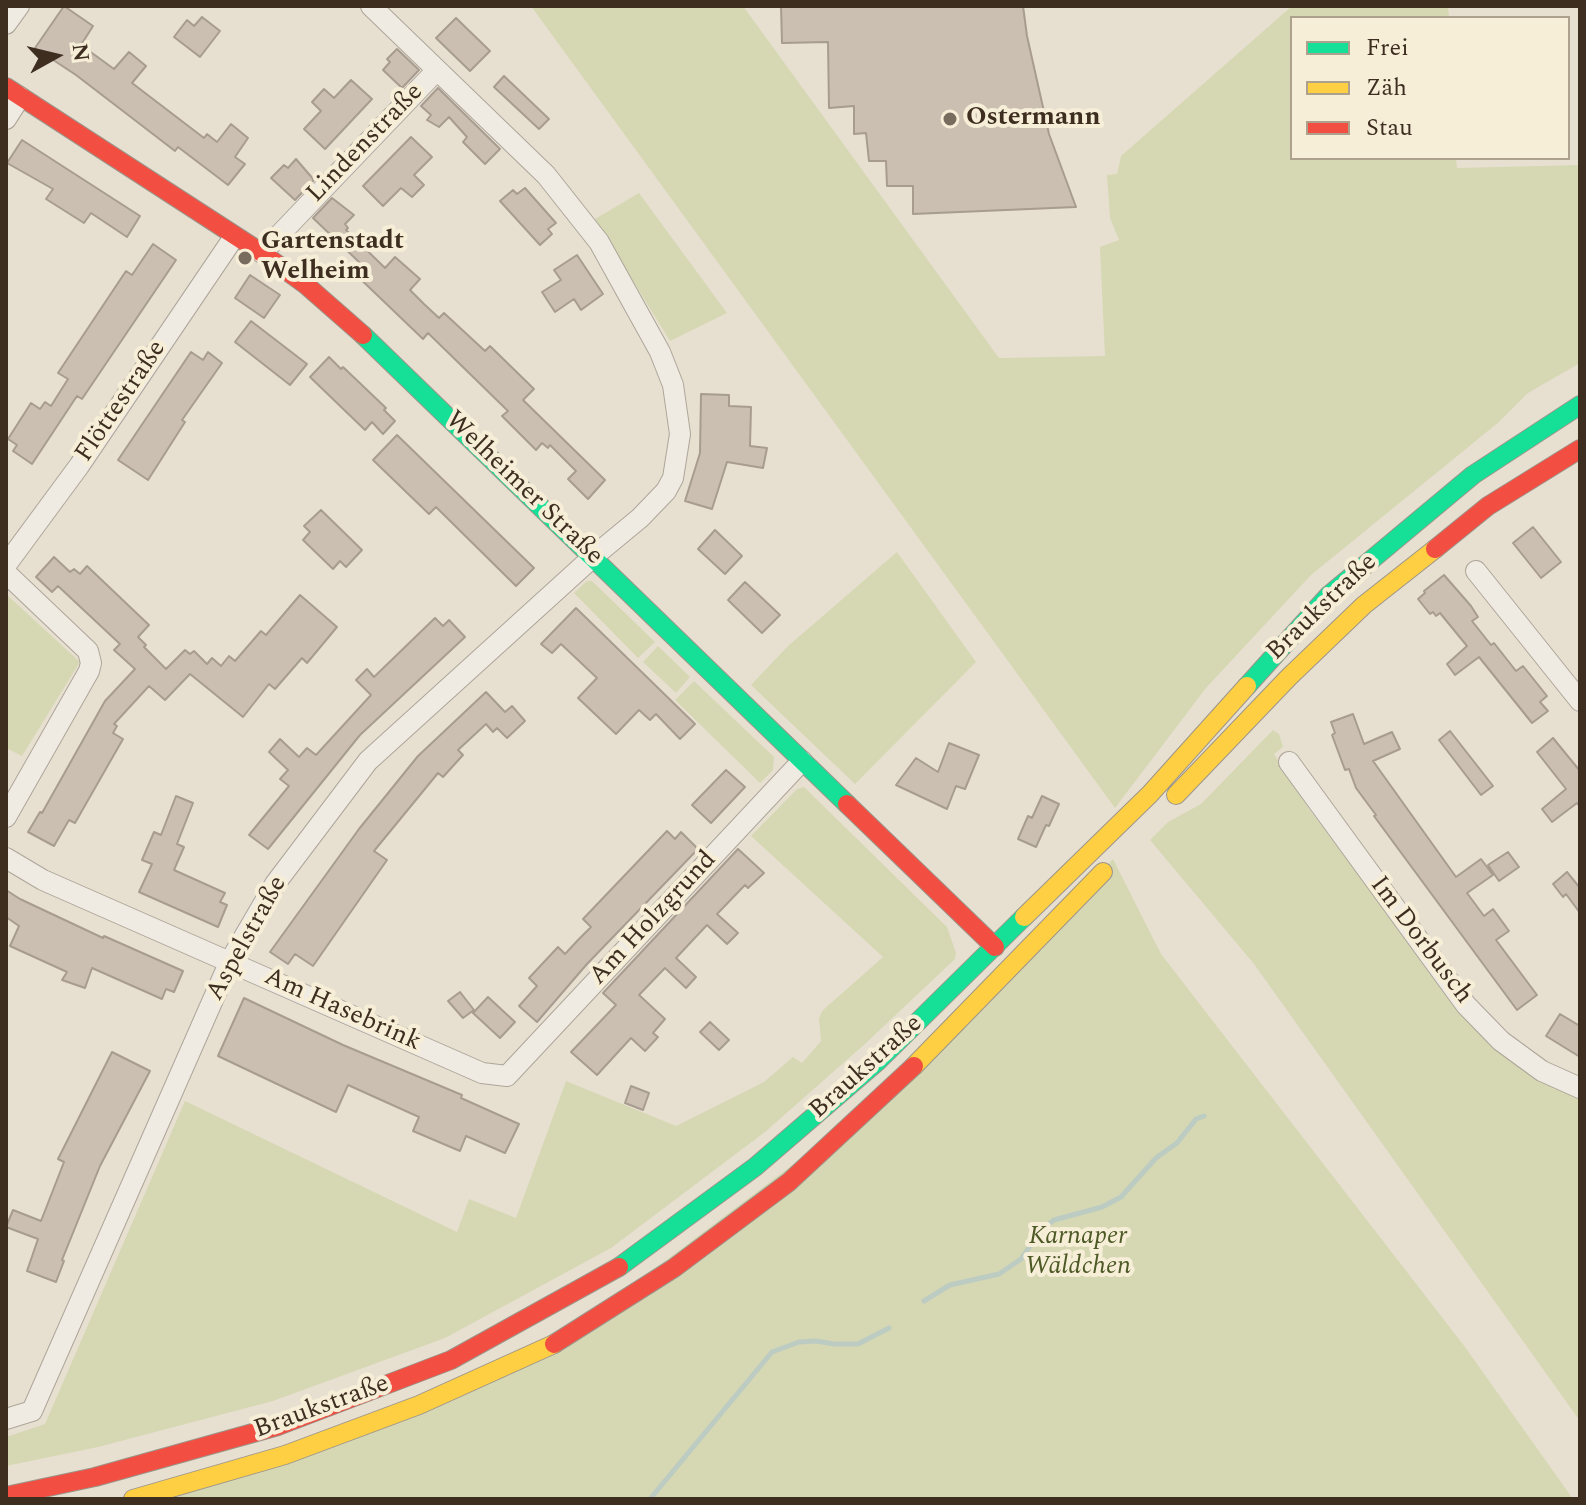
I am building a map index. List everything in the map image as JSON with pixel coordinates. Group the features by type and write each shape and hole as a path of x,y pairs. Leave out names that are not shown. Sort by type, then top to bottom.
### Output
{"main road":[{"name":"Welheimer Straße","path":"13,92 262,253 349,322 995,947"},
{"name":"Braukstraße","path":"6,1496 95,1477 278,1426 451,1360 613,1271 755,1167 877,1062 1150,794 1328,596 1473,475 1580,405"},
{"name":"Braukstraße","path":"1161,810 1289,677 1364,605 1488,506 1580,449"},
{"name":"Braukstraße","path":"133,1499 285,1455 419,1405 553,1345 674,1268 789,1182 892,1088 1120,854"}],"street":[{"path":"6,24 19,6"},
{"name":"Aspelstraße","path":"6,1419 32,1411 230,961 275,884 368,761 657,501 673,478 680,434 673,385 660,352 599,242 546,175 371,6"},
{"name":"Lindenstraße","path":"262,253 437,70"},
{"path":"6,119 13,92"},
{"name":"Flöttestraße","path":"6,565 79,466 234,237"},
{"path":"1476,571 1580,701"},
{"path":"6,573 88,651 91,663 6,817"},
{"name":"Am Holzgrund","path":"507,1076 802,761"},
{"name":"Im Dorbusch","path":"1289,762 1466,1005 1501,1041 1542,1071 1580,1088"},
{"name":"Am Hasebrink","path":"6,858 43,880 482,1073 507,1076"}],"green space":[{"path":"531,6 743,6 999,358 1105,356 1100,247 1119,240 1110,218 1107,175 1117,174 1121,156 1292,6 1448,6 1449,16 1290,16 1290,160 1456,160 1457,168 1580,165 1580,363 1528,393 1499,422 1311,575 1206,688 1115,808"},
{"path":"639,193 727,313 670,341 595,219"},
{"path":"897,552 976,662 855,784 751,685 788,646"},
{"path":"587,581 592,581 655,642 638,658 574,593"},
{"path":"6,594 80,662 22,756 6,748"},
{"path":"658,646 690,677 676,693 643,662"},
{"path":"694,681 774,757 773,770 760,783 675,700"},
{"path":"1273,730 1279,734 1283,747 1274,754 1309,809 1464,1016 1491,1044 1580,1098 1580,1421 1254,964 1150,840 1168,822 1201,804"},
{"path":"804,787 947,927 956,953 955,959 866,1043 765,1132 611,1248 445,1338 273,1401 98,1447 6,1466 6,1437 45,1424 185,1101 457,1232 469,1199 516,1218 566,1081 676,1126 764,1082 793,1057 802,1063 821,1041 819,1019 822,1011 883,957 751,836 797,789"},
{"name":"Karnaper Wäldchen","path":"1113,859 1161,954 1465,1347 1573,1499 154,1499 551,1347 893,1089"}],"building":[{"path":"64,6 93,26 81,45 114,69 129,52 146,66 132,83 204,138 207,134 217,142 231,124 248,138 235,157 245,164 228,185 178,147 175,151 76,75 35,48"},
{"name":"Ostermann","path":"781,6 1023,6 1049,134 1076,207 913,214 913,186 887,186 886,161 869,161 866,133 854,134 854,106 829,108 828,42 782,43"},
{"path":"202,17 220,31 200,57 174,37 187,20 194,26"},
{"path":"456,18 490,51 470,71 436,38"},
{"path":"397,49 419,70 402,88 383,70 390,62 387,59"},
{"path":"504,76 549,119 539,129 494,87"},
{"path":"351,80 372,99 325,149 304,129 321,111 312,102 324,89 334,98"},
{"path":"438,88 500,149 485,164 463,142 467,137 449,117 439,127 427,120 431,115 421,106"},
{"path":"411,137 432,157 414,175 424,185 412,197 401,188 383,206 363,186"},
{"path":"22,140 140,216 127,237 91,213 84,223 46,199 53,189 7,163"},
{"path":"296,159 314,180 295,200 271,178 284,165 288,168"},
{"path":"525,188 556,223 548,229 552,234 540,245 500,201 513,190 517,194"},
{"path":"332,198 354,215 345,224 346,230 385,268 395,257 420,279 410,290 424,304 439,318 444,313 485,351 490,346 534,389 523,400 605,480 588,499 568,479 576,471 550,445 548,448 542,443 536,450 502,416 508,411 428,333 423,339 351,270 359,262 313,218"},
{"path":"153,244 176,260 82,399 77,396 32,464 13,451 17,445 8,439 31,403 40,409 45,402 51,406 68,379 58,373 126,271 132,275"},
{"path":"577,255 603,294 581,310 574,299 555,312 542,292 561,280 554,270"},
{"path":"250,275 280,295 264,318 235,298"},
{"path":"251,321 307,364 290,385 235,342"},
{"path":"191,352 203,360 208,352 222,363 182,420 185,422 148,480 118,460"},
{"path":"329,357 386,408 384,410 395,421 383,434 372,422 365,430 310,377"},
{"path":"701,394 729,395 729,406 751,407 750,446 767,448 763,468 727,462 712,509 685,501 700,453"},
{"path":"397,435 534,568 516,586 436,507 429,514 373,460"},
{"path":"321,510 362,550 346,567 340,561 333,569 303,540 310,532 304,526"},
{"path":"1533,527 1561,562 1541,578 1513,543"},
{"path":"715,530 742,556 725,574 698,549"},
{"path":"54,557 70,572 74,569 80,574 87,566 149,625 138,637 166,669 185,650 190,654 194,651 207,664 212,658 221,666 229,656 235,661 261,631 266,635 300,595 337,627 307,663 302,658 275,689 269,684 243,717 190,674 165,700 149,686 114,724 117,726 113,733 123,739 75,823 69,820 54,846 28,832 42,813 105,701 135,669 114,650 120,644 58,586 52,592 36,577"},
{"path":"1444,575 1471,606 1478,617 1472,621 1491,645 1494,643 1516,671 1523,666 1547,696 1540,702 1548,711 1532,723 1479,657 1455,675 1447,664 1467,646 1440,613 1436,616 1433,612 1430,614 1418,599"},
{"path":"745,582 780,615 762,633 728,600"},
{"path":"576,608 695,724 680,739 656,714 650,720 639,710 616,734 578,698 597,678 561,644 552,653 541,644"},
{"path":"435,618 443,626 449,620 465,637 360,735 268,849 249,835 289,786 280,779 288,770 269,752 280,739 299,757 307,748 316,755 371,695 356,680 367,669 374,677"},
{"path":"486,692 505,712 512,706 525,721 507,738 497,728 493,732 486,724 458,750 463,755 443,777 438,773 374,851 387,860 313,966 295,954 288,964 270,952 359,829 418,756"},
{"path":"1353,714 1364,744 1392,732 1400,749 1373,761 1456,877 1481,859 1493,875 1467,893 1484,916 1493,909 1509,931 1496,940 1537,995 1517,1010 1374,816 1356,788 1349,769 1345,770 1332,735 1335,733 1331,722"},
{"path":"1450,731 1493,786 1481,795 1439,740"},
{"path":"1553,738 1580,771 1580,807 1577,803 1552,822 1542,809 1566,789 1537,752"},
{"path":"949,743 979,755 965,789 956,786 947,809 896,785 916,758 938,772"},
{"path":"726,770 745,787 711,823 692,805"},
{"path":"176,796 193,803 177,844 184,847 174,870 225,893 220,902 227,905 218,927 139,892 152,864 142,860 154,832 161,835"},
{"path":"1042,796 1059,804 1036,847 1018,839 1028,816 1032,818"},
{"path":"667,831 675,839 681,832 698,849 587,964 537,1022 519,1006 537,986 529,978 558,947 565,954 591,927 583,919"},
{"path":"738,849 764,873 748,888 745,885 717,914 738,933 727,944 707,925 676,958 696,977 686,988 665,968 639,995 665,1019 653,1033 658,1037 645,1051 631,1038 597,1075 571,1052 616,1005 603,993"},
{"path":"1508,852 1519,867 1499,881 1488,865"},
{"path":"1567,872 1580,888 1580,913 1566,894 1563,897 1553,884"},
{"path":"6,890 103,938 183,971 174,992 166,989 162,999 92,968 85,988 62,980 67,972 10,946 19,926 6,917"},
{"path":"460,992 474,1010 463,1018 448,1001"},
{"path":"488,997 515,1022 500,1038 473,1013"},
{"path":"244,998 343,1045 462,1095 461,1098 519,1124 505,1153 466,1136 460,1151 413,1131 419,1117 348,1085 336,1112 218,1056"},
{"path":"1560,1014 1580,1026 1580,1057 1546,1036"},
{"path":"710,1022 729,1040 719,1050 700,1032"},
{"path":"112,1052 150,1071 100,1166 56,1282 27,1271 38,1239 6,1227 13,1210 41,1221 64,1162 58,1159"},
{"path":"631,1086 649,1093 643,1110 625,1103"}],"waterway":[{"path":"924,1301 950,1285 999,1274 1021,1259 1043,1228 1054,1220 1102,1207 1121,1197 1156,1158 1177,1143 1196,1119 1204,1116"},
{"path":"650,1499 772,1352 799,1342 858,1344 889,1328"}],"traffic: fast":[{"path":"363,335 847,804"},
{"path":"1247,686 1328,596 1473,475 1580,405"},
{"path":"619,1267 755,1167 877,1062 1024,917"}],"traffic: slow":[{"path":"1176,795 1289,677 1364,605 1435,549"},
{"path":"1024,917 1150,794 1247,686"},
{"path":"914,1066 1103,872"},
{"path":"133,1499 285,1455 419,1405 554,1344"}],"traffic: jam":[{"path":"6,87 262,253 306,285 363,335"},
{"path":"1435,549 1488,506 1580,449"},
{"path":"847,804 995,947"},
{"path":"554,1344 674,1268 789,1182 914,1066"},
{"path":"6,1496 95,1477 278,1426 451,1360 619,1267"}],"place":[{"name":"Ostermann","path":"950,119"},
{"name":"Gartenstadt Welheim","path":"245,258"}]}
